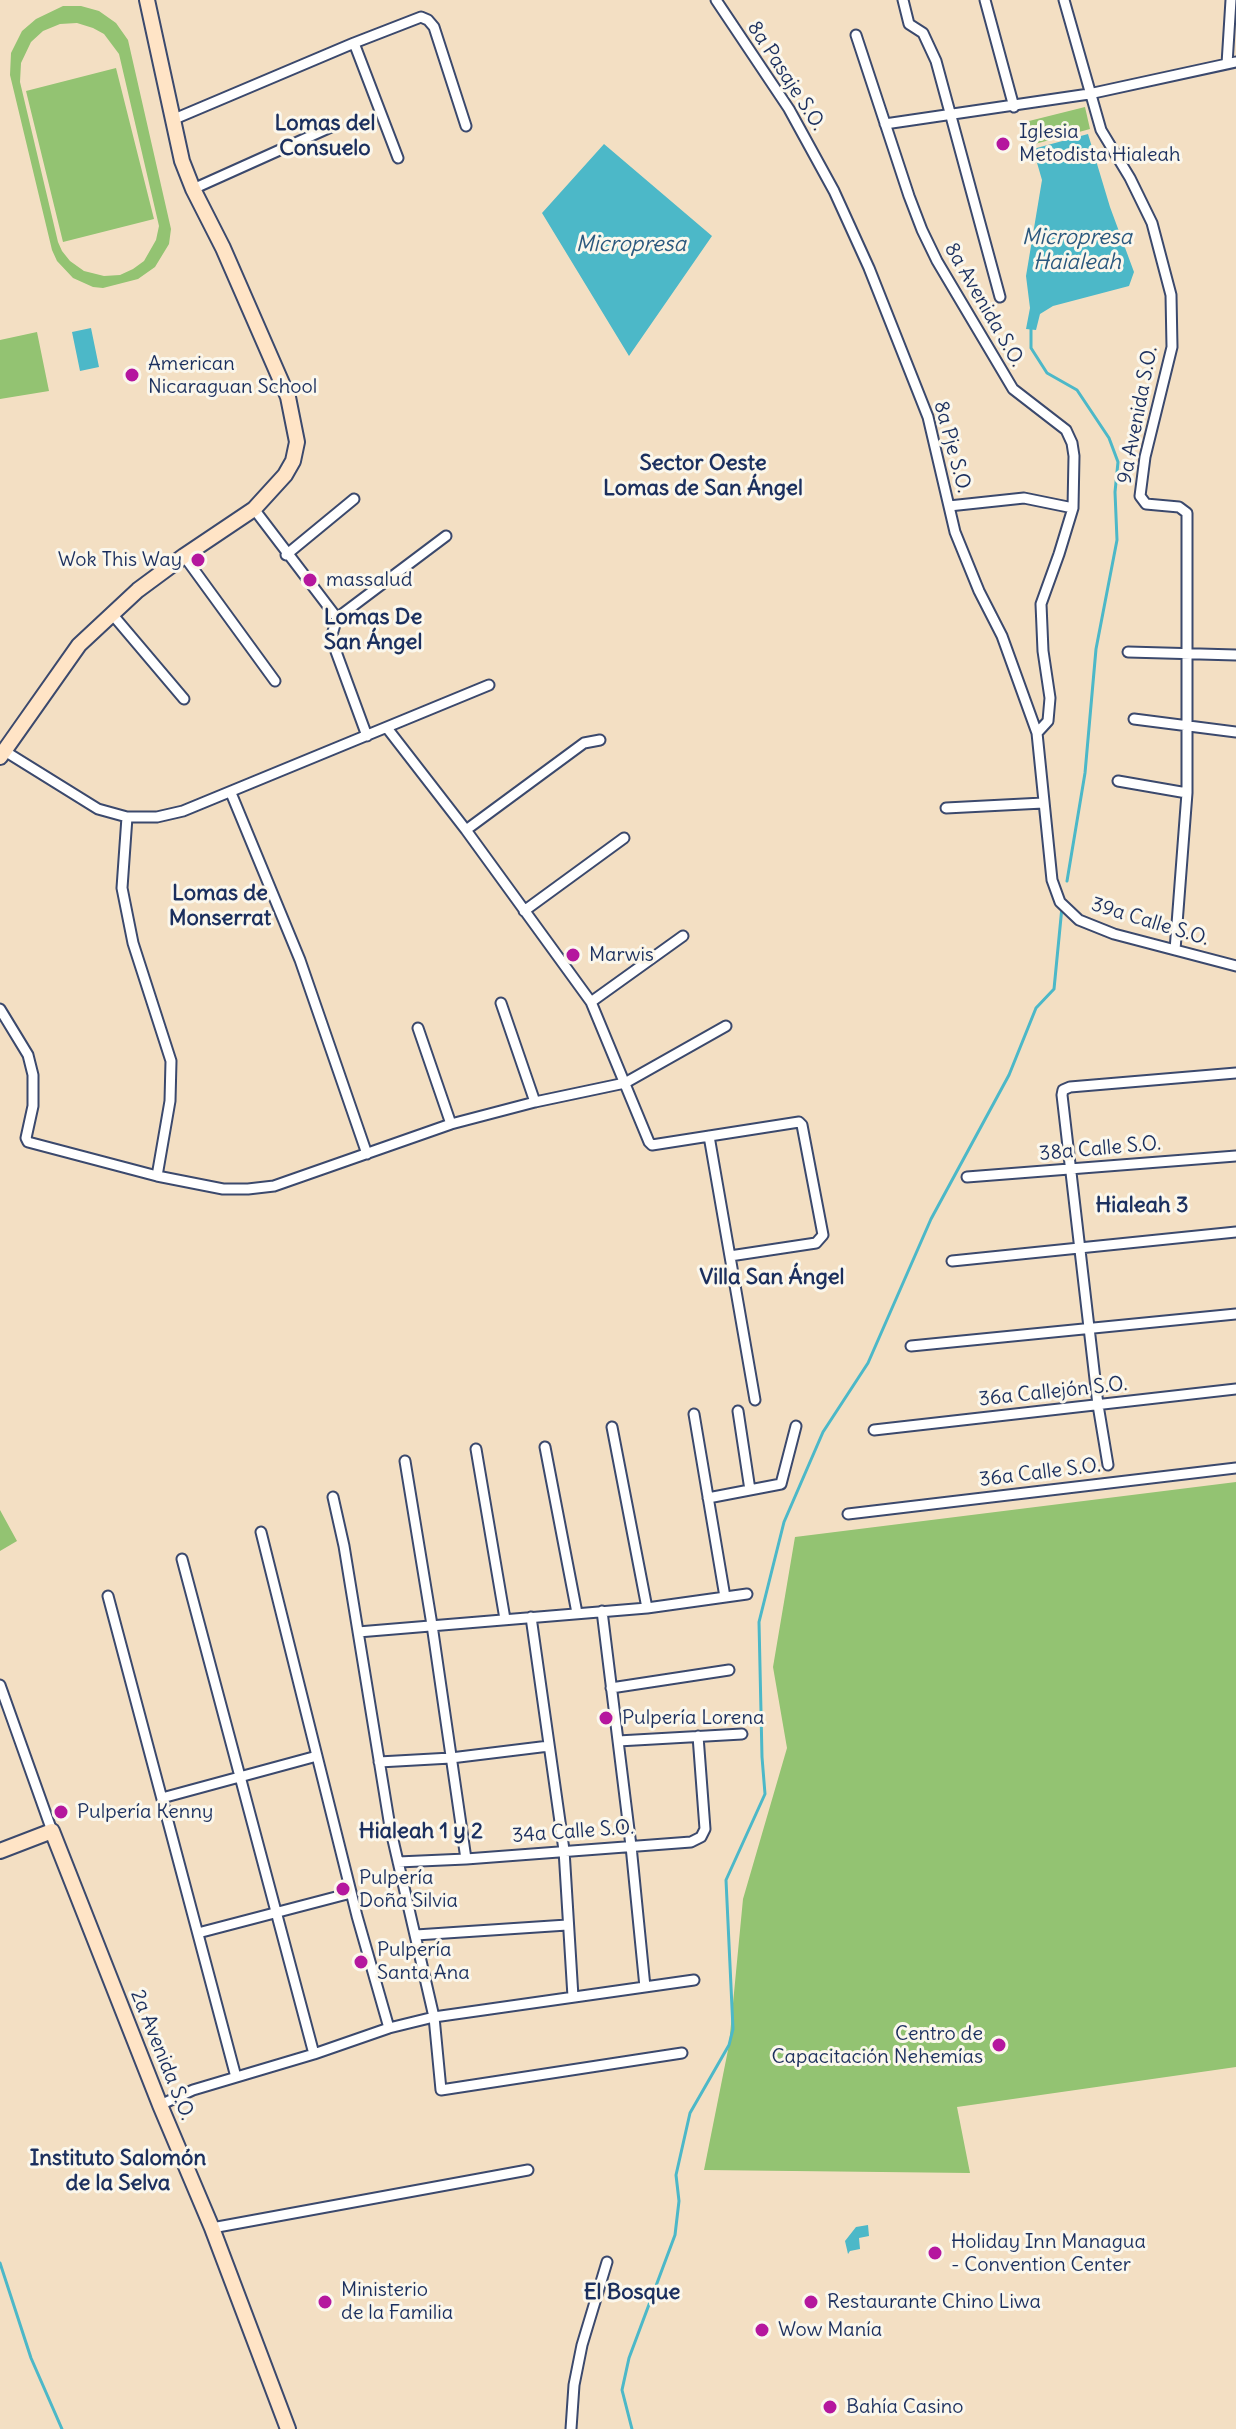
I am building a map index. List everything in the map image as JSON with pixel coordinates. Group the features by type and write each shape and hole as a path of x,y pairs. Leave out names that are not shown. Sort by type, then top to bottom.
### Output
{"street":[{"path":"147,0 182,161 288,397 297,442 293,461 285,475 254,509 138,590 79,645 2,754 98,809 127,817 157,817 231,793 489,685"},
{"name":"8a Pasaje S.O.","path":"716,0 789,109 824,172"},
{"path":"903,0 909,24 923,33 936,61 1000,297"},
{"path":"985,0 1014,107"},
{"path":"1064,0 1089,94"},
{"path":"885,124 1089,94 1232,63 1231,0"},
{"path":"172,120 421,17 434,27 466,126"},
{"name":"8a Avenida S.O.","path":"856,35 922,230 937,261 1013,389 1066,430 1072,443 1073,508 1041,604 1043,651 1050,698 1048,721 1037,733 1052,880 1060,902"},
{"path":"354,43 398,158"},
{"name":"9a Avenida S.O.","path":"1089,94 1101,130 1152,223 1171,295 1172,347 1145,457 1140,496 1146,504 1179,507 1187,513 1186,653"},
{"path":"193,189 331,127"},
{"name":"8a Pje S.O.","path":"824,172 869,268 928,417 955,532 979,591 1002,636 1037,733"},
{"path":"949,506 1024,498 1073,508"},
{"path":"286,555 354,499"},
{"path":"254,509 286,555 337,618"},
{"path":"367,736 331,638 337,618 446,536"},
{"path":"184,556 275,681"},
{"path":"112,614 184,699"},
{"path":"1128,652 1236,655"},
{"path":"1175,950 1187,793 1186,653"},
{"path":"1134,719 1236,732"},
{"path":"387,728 466,830 591,1002 652,1145 799,1122 802,1125 823,1235 816,1243 730,1256"},
{"path":"466,830 584,743 600,740"},
{"path":"1118,781 1187,793"},
{"path":"231,793 300,960 367,1154"},
{"path":"946,808 1043,803"},
{"path":"127,817 122,888 133,943 171,1061 170,1101 157,1176"},
{"path":"524,911 624,838"},
{"name":"39a Calle S.O.","path":"1060,902 1079,920 1114,934 1236,966"},
{"path":"591,1002 683,936"},
{"path":"501,1003 535,1102"},
{"path":"0,1009 28,1055 33,1075 28,1142 157,1176 223,1189 274,1186 451,1124 625,1083 726,1026"},
{"path":"418,1028 451,1124"},
{"path":"1108,1465 1089,1330 1063,1090 1236,1073"},
{"path":"709,1136 755,1400"},
{"name":"38a Calle S.O.","path":"967,1177 1236,1156"},
{"path":"952,1261 1236,1232"},
{"path":"911,1346 1236,1314"},
{"name":"36a Callejón S.O.","path":"874,1430 1236,1389"},
{"path":"738,1411 750,1490"},
{"path":"694,1414 725,1597"},
{"path":"708,1498 781,1484 796,1426"},
{"path":"612,1427 647,1608"},
{"path":"545,1447 577,1613"},
{"path":"476,1449 505,1619"},
{"path":"405,1461 466,1859"},
{"name":"36a Calle S.O.","path":"848,1514 1236,1468"},
{"path":"333,1497 398,1862 434,2017 441,2090 682,2053"},
{"path":"261,1532 351,1893 389,2028"},
{"path":"182,1559 314,2054"},
{"path":"358,1632 647,1608 747,1594"},
{"path":"108,1596 236,2077"},
{"path":"602,1611 645,1987"},
{"path":"531,1617 564,1850 573,1997"},
{"path":"611,1688 729,1670"},
{"path":"0,1685 52,1831 0,1851"},
{"path":"618,1741 742,1734"},
{"name":"34a Calle S.O.","path":"398,1862 691,1842 701,1837 705,1829 698,1736"},
{"path":"379,1762 451,1758 549,1746"},
{"path":"162,1798 317,1756"},
{"name":"2a Avenida S.O.","path":"52,1831 212,2228 288,2429"},
{"path":"198,1933 351,1893"},
{"path":"416,1935 567,1925"},
{"path":"160,2105 193,2090 389,2028 434,2017 694,1980"},
{"path":"212,2228 528,2170"},
{"path":"571,2429 574,2385 582,2345 607,2262"}],"green space":[{"path":"63,6 81,6 99,11 116,23 128,40 171,229 169,244 155,267 138,279 103,288 93,287 73,278 57,261 52,250 10,75 11,53 22,31 36,19","holes":["77,23 104,34 119,54 159,226 156,240 144,261 120,275 104,276 84,271 62,251 20,82 21,63 31,42 43,31 60,24"]},
{"path":"116,68 154,219 63,242 26,91"},
{"path":"1085,107 1090,129 1035,144 1029,121"},
{"path":"37,332 49,391 0,399 0,340"},
{"path":"1236,1482 1236,2067 957,2107 970,2173 704,2170 729,2045 743,1899 787,1748 773,1667 795,1537"},
{"path":"0,1510 17,1541 0,1551"}],"water":[{"name":"Micropresa Haialeah","path":"1088,134 1134,272 1129,286 1053,306 1040,314 1036,330 1026,329 1030,308 1026,276 1042,180 1033,149"},
{"name":"Micropresa","path":"604,144 712,236 629,356 542,213"},
{"path":"91,328 99,367 80,371 72,332"},
{"path":"868,2225 869,2236 859,2238 860,2249 848,2254 845,2241 856,2227"}],"waterway":[{"path":"1031,329 1031,348 1047,373 1077,390 1109,438 1118,462 1115,492 1117,540 1096,649 1085,773 1067,881"},
{"path":"632,2429 622,2390 629,2358 675,2235 679,2201 676,2175 690,2113 729,2045 733,2029 726,1880 765,1794 759,1622 784,1522 823,1432 868,1363 931,1219 1009,1075 1036,1008 1054,989 1062,907"},
{"path":"0,2263 31,2358 62,2429"}],"place":[{"name":"Iglesia Metodista Hialeah","path":"1003,144"},
{"name":"American Nicaraguan School","path":"132,375"},
{"name":"Wok This Way","path":"198,560"},
{"name":"massalud","path":"310,580"},
{"name":"Marwis","path":"573,955"},
{"name":"Pulpería Lorena","path":"606,1718"},
{"name":"Pulpería Kenny","path":"61,1812"},
{"name":"Pulpería Doña Silvia","path":"343,1889"},
{"name":"Pulpería Santa Ana","path":"361,1962"},
{"name":"Centro de Capacitación Nehemías","path":"999,2045"},
{"name":"Holiday Inn Managua - Convention Center","path":"935,2253"},
{"name":"Ministerio de la Familia","path":"325,2302"},
{"name":"Restaurante Chino Liwa","path":"811,2302"},
{"name":"Wow Manía","path":"762,2330"},
{"name":"Bahía Casino","path":"830,2407"}],"district":[{"name":"Lomas del Consuelo","path":"325,136"},
{"name":"Sector Oeste Lomas de San Ángel","path":"703,476"},
{"name":"Lomas De San Ángel","path":"373,630"},
{"name":"Lomas de Monserrat","path":"220,906"},
{"name":"Hialeah 3","path":"1142,1206"},
{"name":"Villa San Ángel","path":"772,1278"},
{"name":"Hialeah 1 y 2","path":"421,1832"},
{"name":"Instituto Salomón de la Selva","path":"118,2172"},
{"name":"El Bosque","path":"632,2293"}]}
